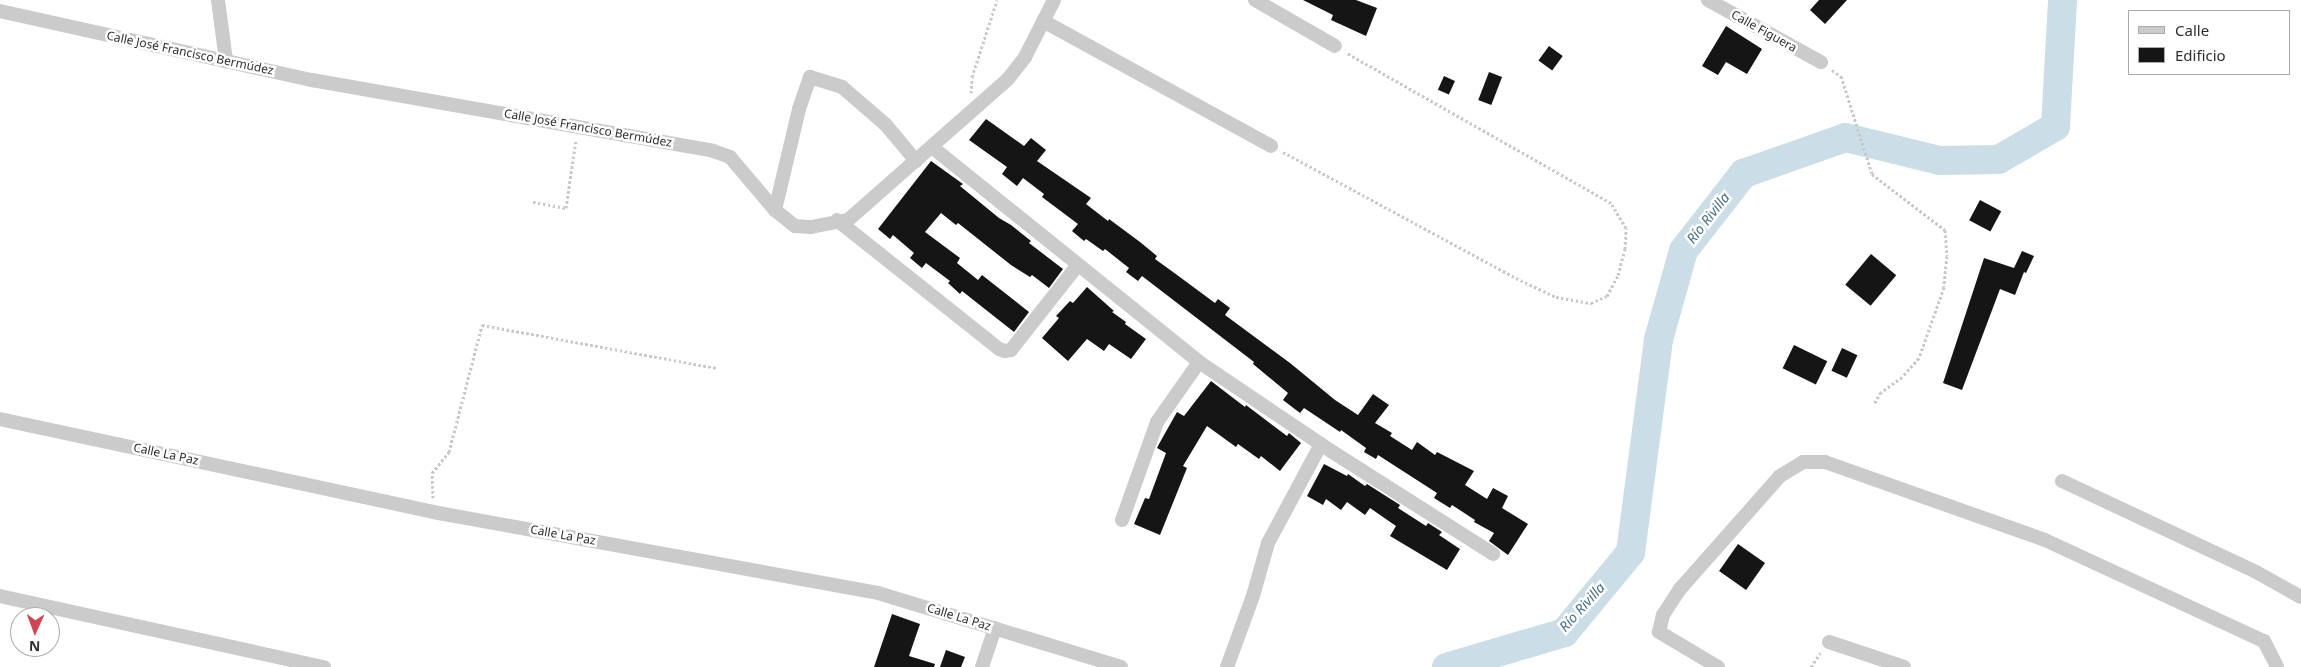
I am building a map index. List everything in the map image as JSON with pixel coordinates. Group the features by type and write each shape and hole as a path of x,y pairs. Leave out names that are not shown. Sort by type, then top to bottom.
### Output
{"street":[{"path":"218,0 226,61"},
{"name":"Calle José Francisco Bermúdez","path":"0,11 312,80 713,150 730,157 775,210 795,226 812,227 837,220 848,220 1008,78 1025,57 1054,0"},
{"path":"1255,0 1335,46"},
{"name":"Calle Figuera","path":"1708,0 1821,62"},
{"path":"1043,21 1271,146"},
{"path":"775,210 799,109 810,77 842,87 886,125 916,160"},
{"path":"932,147 1199,362 1321,444 1493,554"},
{"path":"837,220 999,349 1006,351 1011,350 1078,266"},
{"path":"1122,520 1157,422 1199,362"},
{"name":"Calle La Paz","path":"0,419 433,512 878,593 1121,667"},
{"path":"1227,667 1253,596 1268,543 1321,444"},
{"path":"1718,667 1659,632 1663,615 1680,589 1780,476 1803,462 1825,462 2045,540 2264,641 2277,667"},
{"path":"2062,481 2256,572 2301,597"},
{"path":"0,596 324,667"},
{"path":"982,667 995,628"},
{"path":"1829,642 1904,667"}],"path":[{"path":"970,112 972,77 997,0"},
{"path":"1271,146 1516,278 1556,296 1591,304 1608,296 1618,275 1625,249 1626,228 1611,203 1335,46"},
{"path":"1841,76 1872,174 1945,230 1947,256 1944,287 1919,358 1902,377 1881,392 1874,404"},
{"path":"533,202 566,208 578,127"},
{"path":"433,512 432,473 449,452 482,325 717,368"}],"building":[{"path":"1303,0 1356,0 1377,8 1366,36 1331,20 1333,15"},
{"path":"1819,0 1847,0 1825,24 1810,10"},
{"path":"1726,26 1762,49 1747,74 1726,62 1718,75 1702,66"},
{"path":"1549,46 1563,56 1552,71 1538,61"},
{"path":"1489,72 1502,77 1491,105 1478,100"},
{"path":"1444,76 1455,81 1449,95 1438,90"},
{"path":"986,119 1024,146 1031,138 1046,150 1037,161 1091,198 1086,204 1140,242 1157,256 1155,259 1215,303 1218,299 1230,308 1225,315 1290,363 1335,400 1358,415 1373,394 1389,405 1375,423 1392,433 1390,436 1412,450 1417,442 1435,455 1437,452 1474,471 1465,485 1487,499 1493,488 1508,496 1502,508 1528,524 1508,555 1489,541 1494,533 1474,522 1475,520 1452,505 1450,508 1434,498 1437,493 1378,455 1376,459 1364,452 1366,448 1341,430 1340,432 1304,408 1300,413 1283,400 1288,393 1253,364 1254,362 1142,276 1138,281 1126,272 1129,268 1105,249 1103,251 1086,239 1084,241 1072,231 1078,224 1042,197 1044,194 1023,178 1017,186 1002,174 1007,167 969,140"},
{"path":"931,161 963,184 960,186 1031,241 1029,243 1063,269 1049,288 1032,275 1030,277 1011,265 958,223 956,225 941,213 925,232 960,258 957,263 978,280 982,275 1029,312 1014,332 962,291 960,294 948,283 950,281 926,263 922,268 910,258 914,253 893,235 890,239 878,229"},
{"path":"1980,200 2001,211 1990,232 1969,220"},
{"path":"2022,251 2034,256 2026,273 2024,272 2015,295 2000,289 1962,390 1943,383 1984,258 2014,268"},
{"path":"1871,254 1896,275 1871,306 1845,285"},
{"path":"1087,287 1114,311 1112,312 1126,322 1125,324 1146,339 1131,359 1109,344 1104,351 1087,339 1068,361 1042,338 1059,318 1056,316 1070,301 1073,303"},
{"path":"1794,345 1827,361 1816,385 1783,368"},
{"path":"1842,348 1857,355 1847,378 1831,371"},
{"path":"1211,381 1287,436 1289,433 1301,443 1280,471 1261,456 1259,459 1238,444 1236,447 1207,426 1183,466 1187,468 1160,535 1134,524 1145,498 1149,499 1166,453 1157,448 1159,444 1177,412 1184,416"},
{"path":"1324,464 1347,476 1348,474 1365,486 1367,484 1400,505 1398,508 1426,526 1428,523 1442,532 1439,535 1460,549 1447,570 1390,536 1396,526 1370,508 1365,515 1347,502 1341,510 1326,499 1323,505 1307,496"},
{"path":"1738,544 1765,563 1746,590 1719,571"},
{"path":"892,614 920,624 909,656 935,664 934,667 874,667"},
{"path":"946,650 965,657 961,667 940,667"}],"waterway":[{"name":"Río Rivilla","path":"1446,667 1564,632 1630,552 1658,339 1683,250 1743,173 1845,137 1939,160 1998,159 2055,126 2062,0"}]}
